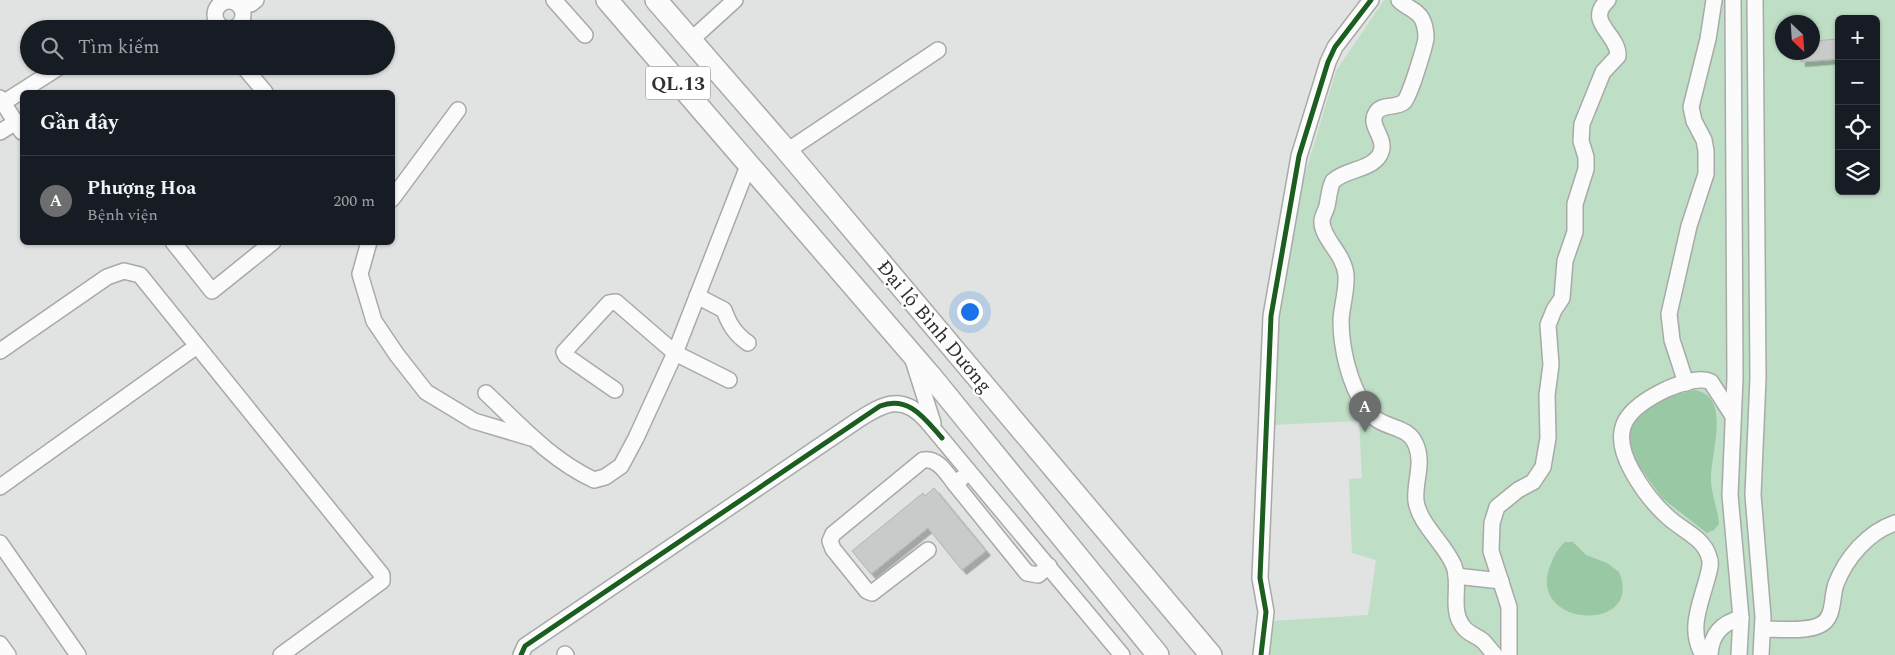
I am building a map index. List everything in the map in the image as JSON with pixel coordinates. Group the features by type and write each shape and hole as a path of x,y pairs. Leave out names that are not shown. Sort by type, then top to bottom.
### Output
{"highway":[{"name":"Đại lộ Bình Dương","path":"656,0 787,151 1211,655"},
{"name":"Đại lộ Bình Dương","path":"604,1 908,349 1158,655"}],"street":[{"path":"554,0 585,35"},
{"path":"691,40 735,0"},
{"path":"1261,655 1266,612 1260,578 1270,316 1299,156 1322,79 1336,47 1371,0"},
{"path":"1399,0 1418,13 1426,31 1425,45 1410,96 1402,104 1382,108 1375,114 1374,123 1383,141 1382,152 1369,164 1342,173 1333,181 1322,221 1327,236 1339,253 1344,266 1346,281 1341,320 1342,338 1356,390 1363,405 1374,418 1390,427 1408,432 1413,438 1419,461 1416,494 1417,508 1451,560 1456,576 1456,607 1462,625 1483,641 1496,655"},
{"path":"1509,655 1509,607 1491,551 1491,531 1497,507 1537,478 1543,468 1548,423 1547,395 1551,365 1548,325 1554,310 1562,298 1563,270 1575,232 1575,204 1586,169 1581,138 1582,124 1603,72 1618,56 1617,49 1599,17 1600,9 1608,0"},
{"path":"1686,383 1670,332 1669,314 1688,226 1706,174 1706,151 1694,121 1691,107 1708,39 1714,0"},
{"path":"1732,0 1735,378 1730,495 1740,618 1739,655"},
{"path":"1755,0 1758,378 1752,495 1763,629 1761,655"},
{"path":"216,20 215,17 217,8 222,1 232,1 246,2 242,20"},
{"path":"787,151 938,50"},
{"path":"21,90 46,75"},
{"path":"251,75 263,90"},
{"path":"0,132 19,127 2,101 20,90"},
{"path":"395,195 458,110"},
{"path":"486,393 533,438 568,467 594,480 605,477 620,466 636,438 675,353 748,166"},
{"path":"1734,193 1756,193"},
{"path":"174,245 212,291 270,245"},
{"path":"369,245 360,274 374,321 396,355 426,392 474,421 533,438"},
{"path":"0,351 107,277 124,271 140,275 382,575 382,582 281,655"},
{"path":"697,296 724,310 729,324 738,336 748,343"},
{"path":"614,390 566,356 564,352 610,304 616,302 675,353 729,380"},
{"path":"0,487 197,346"},
{"path":"908,349 925,402 940,437"},
{"path":"1703,655 1696,642 1694,629 1710,569 1710,557 1702,543 1669,518 1646,494 1622,452 1620,442 1623,426 1631,414 1666,390 1686,383 1703,380 1711,382 1733,416"},
{"path":"521,655 525,646 880,406 897,403 913,408 940,437 1122,655"},
{"path":"928,550 872,593 866,591 833,548 830,541 833,534 923,460 929,459 938,463 1027,572 1038,575 1049,566"},
{"path":"956,484 968,470"},
{"path":"1763,629 1811,628 1823,623 1830,614 1835,586 1847,562 1873,534 1895,523"},
{"path":"0,543 78,655"},
{"path":"1456,576 1501,581"},
{"path":"1710,655 1716,633 1727,623 1740,618"},
{"path":"0,644 8,655"}],"shaded area":[{"path":"1384,0 1895,0 1895,655 1269,655 1272,621 1368,615 1376,560 1352,553 1349,479 1362,478 1359,421 1270,425 1277,323 1300,191 1336,71"},
{"path":"1694,390 1706,395 1713,403 1716,414 1717,427 1711,479 1719,524 1714,530 1707,533 1662,498 1631,455 1628,435 1633,422 1650,406 1670,396"},
{"path":"1565,542 1573,542 1586,555 1607,563 1619,572 1623,592 1616,605 1604,613 1588,616 1571,612 1557,604 1548,591 1548,572 1559,548"}],"building":[{"path":"1835,39 1835,59 1801,62 1801,60 1820,60 1820,40"},
{"path":"934,488 986,551 962,570 928,528 871,574 852,551 923,493 925,496"}],"cycle path":[{"path":"1261,655 1266,612 1260,578 1271,316 1299,156 1328,62 1335,47 1371,0"},
{"path":"521,655 525,646 880,406 890,403 908,406 923,417 942,438"}],"place":[{"name":"Phượng Hoa","path":"1365,432"}]}
